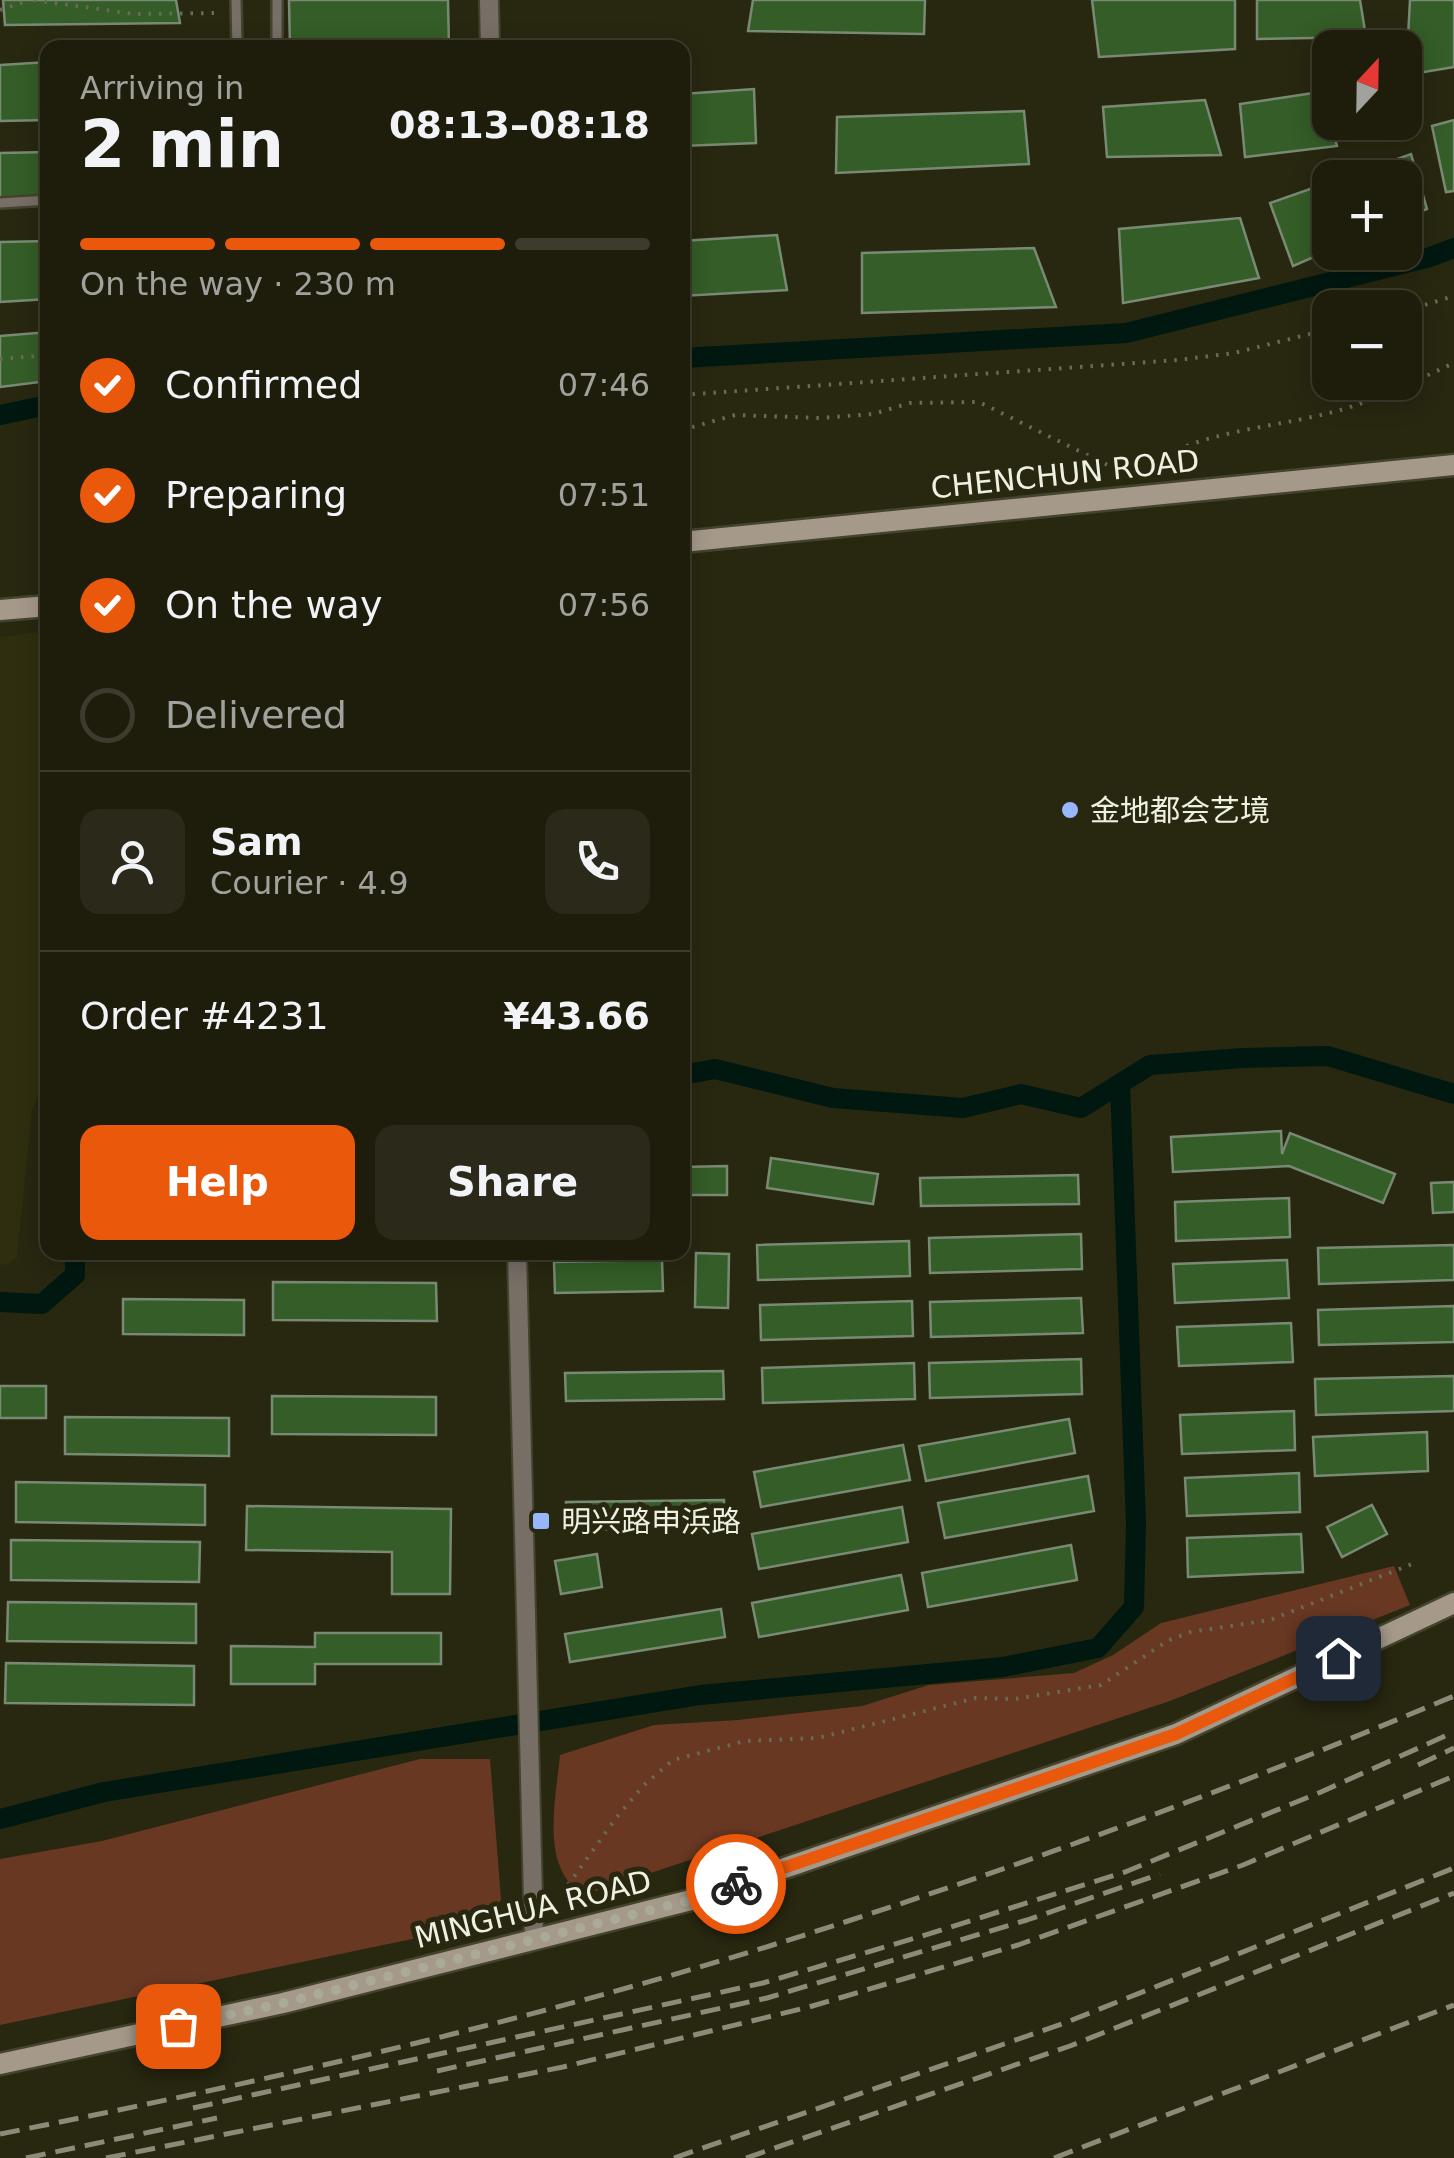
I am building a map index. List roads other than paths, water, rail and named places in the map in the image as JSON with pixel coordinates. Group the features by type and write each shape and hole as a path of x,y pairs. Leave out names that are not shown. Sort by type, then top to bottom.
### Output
{"street":[{"path":"489,0 490,40"},
{"name":"CHENCHUN ROAD","path":"690,541 1454,465"},
{"path":"0,610 40,607"},
{"path":"516,1260 534,1939"},
{"name":"MINGHUA ROAD","path":"0,2064 283,2003 691,1900 1176,1734 1454,1603"}],"lane":[{"path":"236,0 237,40"},
{"path":"277,0 277,40"},
{"path":"0,203 40,200"}],"waterway":[{"path":"690,358 1126,333 1454,248"},
{"path":"0,415 40,407"},
{"path":"690,1074 715,1069 833,1098 963,1108 1021,1094 1081,1108 1150,1065 1328,1056 1454,1094"},
{"path":"0,1819 104,1792 700,1695 1003,1667 1098,1648 1134,1607 1136,1523 1120,1084"},
{"path":"0,1302 42,1304 75,1275 75,1260"}],"railway":[{"path":"0,2134 426,2041 741,1955 1075,1843 1228,1787 1454,1696"},
{"path":"193,2108 763,1983 922,1936 1125,1872 1321,1792 1454,1732"},
{"path":"1418,1765 1454,1748"},
{"path":"106,2158 563,2067 809,2007 1018,1945 1243,1865 1454,1776"},
{"path":"674,2158 1062,2024 1454,1868"},
{"path":"437,2071 767,1998 1027,1920 1160,1874"},
{"path":"746,2158 1070,2046 1454,1893"},
{"path":"1054,2158 1454,2005"},
{"path":"26,2158 217,2118"}],"place":[{"name":"金地都会艺境","path":"1070,810"},
{"name":"明兴路申浜路","path":"541,1521"}]}
